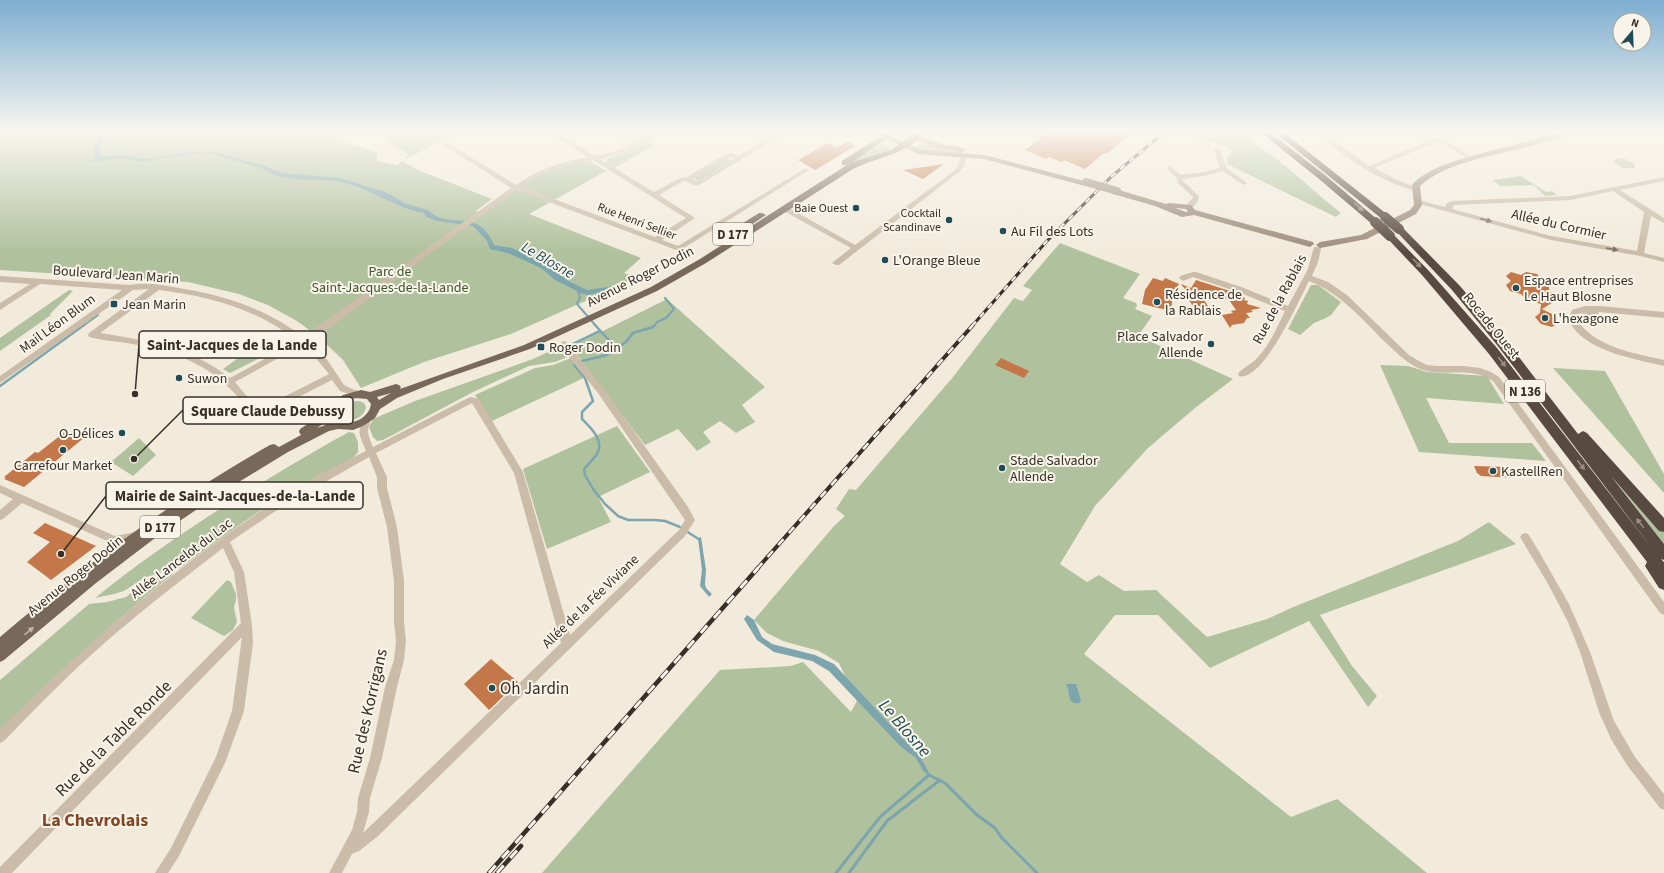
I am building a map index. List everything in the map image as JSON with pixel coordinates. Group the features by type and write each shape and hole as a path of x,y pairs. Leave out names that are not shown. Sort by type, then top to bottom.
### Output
{"highway":[{"name":"Rocade Ouest","path":"1315,172 1375,222 1394,232 1461,294 1537,388 1664,554"},
{"name":"Rocade Ouest","path":"1330,172 1385,217 1394,232 1485,340 1649,555 1664,572"},
{"path":"1537,388 1548,394 1596,452 1664,527"},
{"path":"1649,555 1650,564 1664,584"}],"main road":[{"name":"Avenue Roger Dodin","path":"619,302 691,262 832,172"},
{"name":"Avenue Roger Dodin","path":"376,407 388,398 416,386 514,352 564,327 682,274 844,172"},
{"name":"Avenue Roger Dodin","path":"370,396 564,327"},
{"path":"358,394 370,396 375,401 376,407 373,414 367,420 358,424 343,426 332,422 330,414 338,402 358,394"},
{"name":"Avenue Roger Dodin","path":"0,644 63,591 135,536 218,480 311,428 330,414"},
{"name":"Avenue Roger Dodin","path":"0,656 77,591 180,513 272,457 320,430 343,426"}],"street":[{"name":"Rue Henri Sellier","path":"490,172 515,187 679,249 803,172"},
{"path":"229,382 304,342 515,187 532,176 543,172"},
{"path":"617,172 692,218 656,240"},
{"path":"654,195 682,179 688,179 700,172"},
{"path":"836,263 956,172"},
{"path":"1041,172 1185,209 1316,246 1356,239 1368,235 1414,212 1417,208 1418,202 1416,189 1418,182 1424,177 1438,172"},
{"path":"1174,172 1180,177 1180,182 1196,196 1196,200 1185,209"},
{"path":"1180,177 1213,172"},
{"path":"1228,172 1244,183"},
{"path":"1376,172 1402,185 1416,189"},
{"path":"1448,210 1449,205 1452,203 1557,199 1664,179"},
{"path":"1614,189 1664,221"},
{"name":"Allée du Cormier","path":"1418,202 1551,238 1640,254 1664,260"},
{"path":"784,209 856,248"},
{"path":"1640,254 1648,211"},
{"name":"Rue de la Rablais","path":"1242,374 1251,369 1266,352 1279,333 1317,255 1316,246"},
{"path":"1183,278 1193,274 1241,290 1290,310"},
{"path":"1307,277 1325,284 1344,297 1406,357 1418,364 1429,368 1479,369 1489,373 1496,379 1664,610"},
{"name":"Boulevard Jean Marin","path":"0,279 130,288 136,286 157,287 192,292 238,305 277,323 297,335 312,349 334,375 341,387"},
{"path":"0,307 38,282"},
{"path":"157,287 92,335 130,340 161,347 200,362 229,382 257,415 334,375"},
{"name":"Mail Léon Blum","path":"0,380 130,288"},
{"path":"1664,316 1617,312 1587,314 1575,325 1611,350 1664,363"},
{"name":"Allée de la Fée Viviane","path":"348,848 355,847 373,833 685,529 690,520 685,510 601,392 563,344"},
{"path":"338,402 341,387 358,394"},
{"name":"Allée Lancelot du Lac","path":"0,736 58,679 106,636 153,596 224,541 280,503 370,452 468,401 476,401 518,472 567,644"},
{"path":"364,436 363,429 367,420"},
{"path":"343,426 359,431 364,436"},
{"name":"Rue des Korrigans","path":"335,873 357,832 363,812 364,798 376,758 391,686 399,660 401,641 399,622 399,581 392,527 382,488 382,477 364,436"},
{"path":"0,489 114,540 135,536"},
{"path":"0,516 21,498"},
{"path":"1525,537 1550,575 1564,605 1584,651 1609,721 1621,746 1638,773 1664,804"},
{"path":"161,873 175,852 221,759 238,711 248,643 247,626 239,572 232,553 224,541"},
{"name":"Rue de la Table Ronde","path":"3,873 247,626"}],"green space":[{"name":"Parc de Saint-Jacques-de-la-Lande","path":"0,172 422,172 492,199 476,211 479,213 532,176 545,172 605,172 529,214 641,258 624,273 637,278 511,334 424,362 361,388 343,360 320,338 297,321 268,305 239,294 188,282 0,270"},
{"path":"704,172 714,172 699,181 694,178"},
{"path":"1243,172 1293,172 1341,213 1336,217"},
{"path":"1521,176 1546,192 1552,191 1557,195 1545,196 1534,185 1500,186 1493,180"},
{"path":"1060,243 1140,274 1123,298 1136,303 1137,306 1135,309 1152,316 1138,336 1233,379 1195,408 1148,448 1095,506 1060,564 1087,582 1099,575 1124,591 1156,590 1207,637 1267,619 1458,541 1489,522 1516,544 1320,615 1352,666 1377,696 1368,707 1309,621 1210,668 1158,615 1115,615 1084,654 1291,817 1337,799 1427,873 542,873 720,670 791,666 803,662 851,712 857,701 839,663 819,651 783,641 767,633 754,620 834,526 845,516 836,509 849,489 856,490 953,377 1014,298 1023,301 1032,290 1023,286"},
{"path":"1311,285 1318,285 1341,302 1331,315 1314,323 1300,335 1288,329"},
{"path":"69,290 73,291 50,314 51,315 0,351 0,338"},
{"path":"667,299 765,387 742,405 755,422 736,433 720,421 703,432 711,442 697,451 678,429 645,445 571,347"},
{"path":"276,331 292,342 230,373 223,369"},
{"path":"561,346 570,356 555,362 529,366 471,393 383,440 377,441 373,437 369,427 373,419 415,401 533,359"},
{"path":"571,358 586,377 492,421 475,395 535,368 553,365"},
{"path":"1380,365 1408,366 1427,372 1487,376 1504,404 1426,398 1449,443 1532,443 1546,461 1419,452"},
{"path":"1553,368 1605,371 1664,474 1664,493"},
{"path":"359,401 364,403 366,407 365,411 360,417 353,420 341,418 340,412 345,405 350,402"},
{"path":"617,426 650,472 598,497 611,522 547,549 523,469"},
{"path":"349,432 354,433 358,442 358,452 354,457 264,508 180,568 144,578 124,591 95,598 140,563 211,515 283,470"},
{"path":"139,438 156,455 133,476 111,462"},
{"path":"1601,462 1664,529 1664,544"},
{"path":"174,573 85,649 0,730 0,680 89,604 107,602 126,597 138,587 154,578"},
{"path":"227,580 231,582 236,594 234,607 237,622 233,630 224,636 191,618"}],"water":[{"path":"269,172 341,178 385,192 407,204 428,210 436,216 445,219 472,222 480,226 488,233 494,245 512,248 546,265 570,282 587,290 622,285 588,295 583,294 555,280 541,268 508,253 490,249 487,241 473,226 437,221 426,217 424,213 403,207 361,188 340,182 290,179"},
{"path":"701,537 706,570 705,584 706,588 712,594 709,597 700,586 702,570 698,538"},
{"path":"747,615 754,620 762,637 772,644 815,655 834,664 921,758 928,771 924,772 915,757 901,747 829,671 812,661 774,652 757,640 744,619"},
{"path":"1066,684 1076,684 1081,701 1079,703 1074,703 1070,700"}],"building":[{"path":"907,172 933,172 923,179"},
{"name":"Espace entreprises Le Haut Blosne","path":"1511,272 1521,275 1526,272 1537,274 1549,287 1549,292 1552,292 1558,299 1542,309 1552,314 1558,323 1552,327 1541,324 1535,317 1540,313 1541,304 1526,300 1521,294 1510,291 1506,285 1511,281 1506,276"},
{"path":"1153,278 1163,281 1165,278 1179,284 1173,294 1171,311 1142,304 1145,290"},
{"path":"1196,280 1239,294 1245,298 1244,300 1248,301 1247,304 1261,308 1251,310 1253,312 1246,313 1250,318 1247,318 1244,323 1232,325 1230,328 1222,315 1233,313 1231,311 1236,310 1229,300 1225,298 1205,301 1209,308 1196,310 1188,299 1190,296 1181,284 1191,288"},
{"path":"1001,358 1029,371 1024,378 995,365"},
{"path":"66,431 85,437 24,487 4,479 6,478 4,477 35,452 38,453"},
{"name":"KastellRen","path":"1474,466 1508,467 1514,478 1481,476 1477,473"},
{"path":"45,523 96,546 51,580 27,562 50,542 33,533"},
{"name":"Oh Jardin","path":"491,659 518,682 489,710 464,684"}],"waterway":[{"name":"Le Blosne","path":"578,291 580,297 577,304 596,326"},
{"name":"Le Blosne","path":"654,326 657,322 666,318 674,309 665,298"},
{"path":"83,326 98,315"},
{"path":"0,386 84,325"},
{"name":"Le Blosne","path":"595,325 617,348"},
{"name":"Le Blosne","path":"617,348 626,342 633,333 654,326"},
{"name":"Le Blosne","path":"571,345 600,331"},
{"name":"Le Blosne","path":"582,361 607,355 617,348"},
{"name":"Le Blosne","path":"574,365 585,378 593,401 582,412 582,419 596,435 599,444 597,454 584,469 585,475 593,489 605,504 618,516 628,520 665,521 680,527 700,540"},
{"name":"Le Blosne","path":"925,770 929,775"},
{"path":"836,873 880,817 929,775"},
{"name":"Le Blosne","path":"929,775 940,780"},
{"path":"849,873 887,821 940,780"},
{"name":"Le Blosne","path":"940,780 945,783 977,815 995,828 1001,837 1037,873"}],"railway":[{"path":"972,326 1047,241 1117,172"},
{"path":"757,569 973,325"},
{"path":"489,873 758,568"},
{"path":"497,873 521,846"}],"place":[{"name":"Baie Ouest","path":"856,208"},
{"name":"Cocktail Scandinave","path":"949,220"},
{"name":"Au Fil des Lots","path":"1003,231"},
{"name":"L'Orange Bleue","path":"885,260"},
{"name":"Espace entreprises Le Haut Blosne","path":"1516,288"},
{"name":"Résidence de la Rablais","path":"1157,302"},
{"name":"Jean Marin","path":"114,304"},
{"name":"L'hexagone","path":"1545,318"},
{"name":"Place Salvador Allende","path":"1211,344"},
{"name":"Roger Dodin","path":"541,347"},
{"name":"Suwon","path":"179,378"},
{"name":"Saint-Jacques de la Lande","path":"135,394"},
{"name":"O-Délices","path":"122,433"},
{"name":"Carrefour Market","path":"63,450"},
{"name":"Square Claude Debussy","path":"134,459"},
{"name":"Stade Salvador Allende","path":"1002,468"},
{"name":"KastellRen","path":"1493,471"},
{"name":"Mairie de Saint-Jacques-de-la-Lande","path":"61,554"},
{"name":"Oh Jardin","path":"492,688"}],"district":[{"name":"La Chevrolais","path":"95,820"}]}
